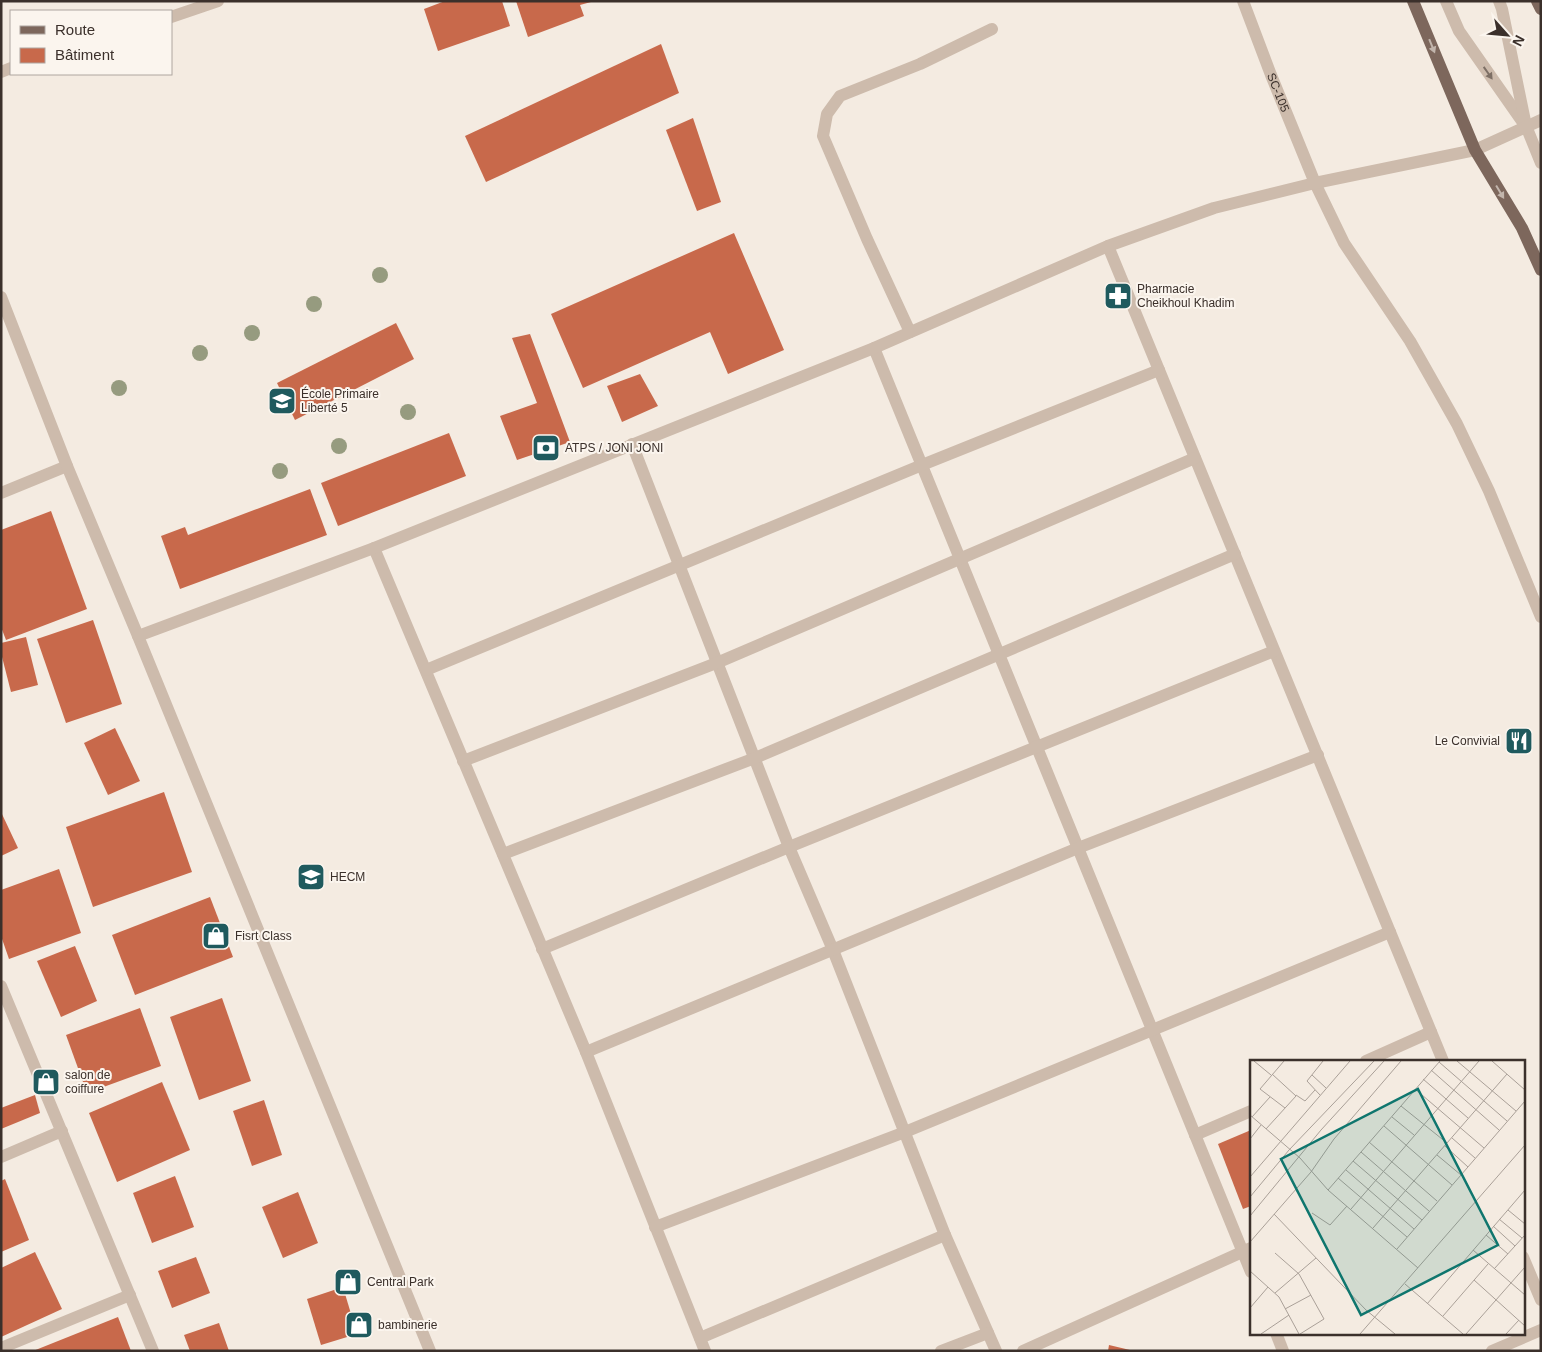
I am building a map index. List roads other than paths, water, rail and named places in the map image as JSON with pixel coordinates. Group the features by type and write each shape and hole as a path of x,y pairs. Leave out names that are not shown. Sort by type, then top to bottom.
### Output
{"main road":[{"path":"1414,1 1475,150 1522,228 1541,270"},
{"path":"1537,1 1541,9"}],"street":[{"path":"172,17 218,1"},
{"name":"SC-105","path":"1243,1 1315,183 1344,244 1410,341 1457,424 1489,491 1541,617"},
{"path":"1446,1 1459,31 1526,126"},
{"path":"1499,1 1526,126 1541,163"},
{"path":"910,332 867,239 823,136 827,114 840,96 920,64 992,29"},
{"path":"138,636 374,548 874,348 1108,246 1214,208 1315,183 1475,150 1541,120"},
{"path":"1108,246 1443,1060"},
{"path":"1,297 67,466 430,1351"},
{"path":"874,348 1195,1135 1247,1250 1250,1266"},
{"path":"426,670 922,465 1159,370"},
{"path":"632,444 790,847 834,950 945,1234 996,1351"},
{"path":"464,761 719,662 1195,458"},
{"path":"1,493 67,466"},
{"path":"374,548 586,1052 705,1351"},
{"path":"503,854 755,758 1234,554"},
{"path":"542,949 1274,651"},
{"path":"586,1052 1078,848 1318,756"},
{"path":"655,1227 905,1132 1390,932"},
{"path":"1,986 153,1351"},
{"path":"1368,1060 1431,1032"},
{"path":"1195,1135 1250,1111"},
{"path":"1,1157 62,1131"},
{"path":"700,1338 945,1234"},
{"path":"1023,1351 1247,1250"},
{"path":"1524,1259 1541,1300"},
{"path":"1,1348 130,1295"},
{"path":"1492,1351 1541,1330"},
{"path":"941,1351 988,1333"},
{"path":"1276,1334 1283,1351"}],"place":[{"name":"Pharmacie Cheikhoul Khadim","path":"1118,296"},
{"name":"École Primaire Liberté 5","path":"282,401"},
{"name":"ATPS / JONI JONI","path":"546,448"},
{"name":"Le Convivial","path":"1519,741"},
{"name":"HECM","path":"311,877"},
{"name":"Fisrt Class","path":"216,936"},
{"name":"salon de coiffure","path":"46,1082"},
{"name":"Central Park","path":"348,1282"},
{"name":"bambinerie","path":"359,1325"}]}
